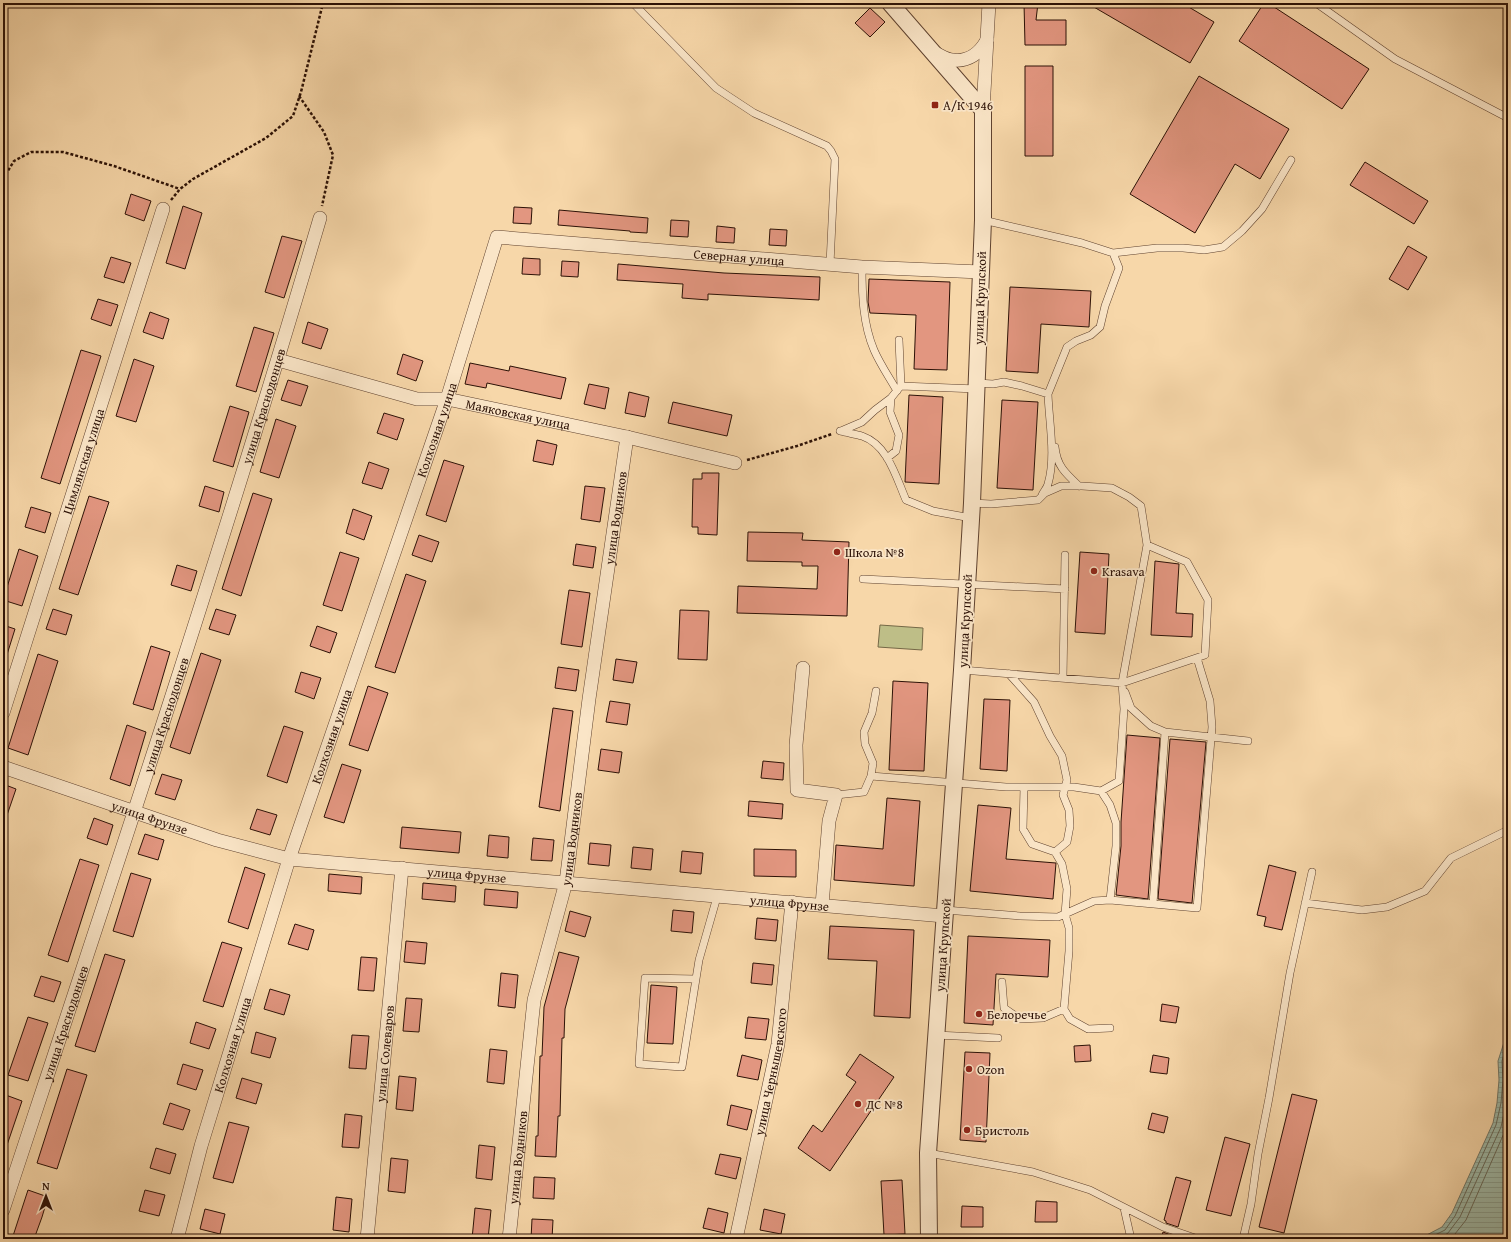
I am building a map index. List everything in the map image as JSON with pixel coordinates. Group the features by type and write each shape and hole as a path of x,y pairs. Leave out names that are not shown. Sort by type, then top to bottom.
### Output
{"street":[{"path":"890,3 983,110"},
{"name":"улица Крупской","path":"929,1239 928,1153 972,511 983,220 983,110 989,3"},
{"path":"931,51 952,60 969,59 983,48 987,40"},
{"name":"Цимлянская улица","path":"3,713 163,209"},
{"name":"улица Краснодонцев","path":"3,1210 134,811 278,360 320,218"},
{"name":"Северная улица","path":"497,237 862,267 981,272"},
{"name":"Колхозная улица","path":"178,1239 201,1146 289,859 447,399 497,237"},
{"name":"Маяковская улица","path":"278,360 417,399 447,399 627,437 735,463"},
{"name":"улица Водников","path":"509,1239 534,1000 566,882 589,699 627,437"},
{"path":"803,668 796,745 797,790 836,795 829,821 822,905"},
{"name":"улица Фрунзе","path":"3,767 217,840 289,859 566,882 718,897 945,913"},
{"name":"улица Солеваров","path":"367,1239 402,868"},
{"name":"улица Чернышевского","path":"736,1239 778,1044 792,902"}],"lane":[{"path":"633,3 716,88 754,113 827,146 832,151 835,159 835,178 830,264"},
{"path":"1316,3 1395,59 1508,118"},
{"path":"983,220 1082,243 1113,253 1157,248 1204,250 1223,247 1262,209 1290,160"},
{"path":"1038,500 1048,485 1051,449 1048,394 1067,347 1076,341 1091,335 1100,327 1105,306 1119,268 1113,253"},
{"path":"862,267 862,298 867,328 873,349 899,389"},
{"path":"840,431 862,422 891,398 899,389 899,340"},
{"path":"899,389 977,386 1004,382 1048,394"},
{"path":"887,458 896,452 899,435 890,412 891,398"},
{"path":"1050,424 1056,458 1063,471 1079,486"},
{"path":"840,431 863,436 883,450 896,475 906,500 932,511 972,511 991,504 1038,500 1046,493 1061,486 1112,488 1129,497 1141,506 1147,545 1122,683 1124,709 1119,781 1101,791 1065,787 1024,787 871,776"},
{"path":"962,670 1122,683 1205,655 1208,600 1187,562 1147,545"},
{"path":"1063,678 1066,555"},
{"path":"863,579 1065,589"},
{"path":"945,913 1058,917 1094,901 1110,900 1197,908 1211,736 1210,701 1197,658"},
{"path":"1009,674 1034,702 1050,736 1062,756 1067,780 1063,794 1069,810 1070,826 1067,842 1055,852"},
{"path":"1122,683 1131,708 1151,726 1165,732 1248,741"},
{"path":"836,795 864,792 871,776 873,763 865,744 864,732 872,713 876,691"},
{"path":"1153,904 1165,732"},
{"path":"1024,787 1023,829 1032,844 1055,852 1062,864 1067,888 1065,914 1069,928 1069,951 1064,1010 1070,1019 1088,1029 1110,1028"},
{"path":"1101,791 1110,804 1116,824 1116,846 1110,900"},
{"path":"1305,903 1362,910 1387,907 1425,890 1451,858 1508,830"},
{"path":"1243,1239 1251,1204 1258,1154 1290,973 1312,872"},
{"path":"696,979 645,978 639,1064 682,1067 696,979 699,960 718,897"},
{"path":"1002,982 1004,1008 1020,1019 1043,1018 1064,1010"},
{"path":"936,1035 998,1038"},
{"path":"928,1153 1033,1172 1090,1190 1163,1227 1198,1239"},
{"path":"1124,1208 1130,1239"}],"path":[{"path":"163,209 180,189 193,179 266,138 293,116 323,3"},
{"path":"299,96 324,132 333,155 320,218"},
{"path":"3,179 14,161 31,152 63,152 114,166 180,189"},
{"path":"735,463 797,446 840,431"}],"green space":[{"path":"880,625 923,628 922,650 878,647"}],"water":[{"path":"1508,1030 1508,1239 1419,1239 1442,1227 1452,1213 1493,1123 1499,1080 1498,1061"}],"building":[{"path":"1024,3 1038,3 1036,20 1066,20 1066,45 1025,45"},
{"path":"1087,3 1182,3 1214,22 1190,63"},
{"path":"1264,3 1268,3 1369,69 1342,109 1239,41"},
{"path":"870,8 885,22 870,37 855,23"},
{"path":"1025,66 1053,66 1053,156 1025,156"},
{"path":"1199,76 1289,129 1260,179 1235,164 1195,233 1130,194"},
{"path":"1365,162 1428,201 1414,224 1350,185"},
{"path":"131,194 151,201 144,221 125,214"},
{"path":"183,206 202,213 185,269 166,263"},
{"path":"514,207 532,208 531,224 513,223"},
{"path":"559,210 648,218 647,233 558,225"},
{"path":"671,220 689,221 688,237 670,236"},
{"path":"717,226 735,228 734,243 716,242"},
{"path":"770,229 787,230 786,246 769,245"},
{"path":"282,236 302,241 284,298 265,292"},
{"path":"1408,246 1427,257 1408,290 1389,279"},
{"path":"111,257 131,263 124,283 104,277"},
{"path":"523,258 540,259 540,275 522,274"},
{"path":"562,261 579,262 578,277 561,276"},
{"path":"618,264 724,273 820,277 819,300 708,294 708,300 682,298 683,284 617,280"},
{"path":"869,279 950,282 947,370 914,369 916,315 870,313 868,302"},
{"path":"1010,287 1091,291 1089,327 1041,324 1038,373 1006,371"},
{"path":"98,299 118,305 111,326 91,319"},
{"path":"150,312 169,319 163,339 143,332"},
{"path":"308,322 328,329 321,349 302,343"},
{"path":"254,327 274,333 256,392 236,386"},
{"path":"81,350 101,356 60,484 41,478"},
{"path":"403,354 423,361 416,381 397,374"},
{"path":"134,359 154,366 136,422 116,416"},
{"path":"470,363 509,371 510,366 566,378 561,399 487,383 486,388 465,384"},
{"path":"288,380 308,386 301,406 281,400"},
{"path":"589,384 609,388 605,409 584,404"},
{"path":"629,392 649,397 645,417 625,413"},
{"path":"909,395 943,397 939,484 905,482"},
{"path":"1002,400 1038,402 1033,490 997,488"},
{"path":"673,402 732,415 727,436 668,423"},
{"path":"230,406 249,412 233,467 213,461"},
{"path":"384,413 404,419 397,440 377,433"},
{"path":"276,419 296,426 279,478 260,472"},
{"path":"537,440 557,445 553,465 533,461"},
{"path":"444,460 464,466 446,522 426,515"},
{"path":"369,462 389,469 382,489 362,483"},
{"path":"702,473 719,473 717,535 698,534 698,527 692,527 693,479 702,479"},
{"path":"205,486 224,492 219,512 199,506"},
{"path":"585,486 605,488 600,522 581,519"},
{"path":"253,493 272,499 241,596 222,589"},
{"path":"89,496 109,502 78,595 59,589"},
{"path":"31,507 51,513 45,533 25,527"},
{"path":"353,509 372,516 364,540 346,533"},
{"path":"748,532 803,533 802,540 849,542 847,616 737,613 738,586 817,589 818,566 802,566 802,562 747,561"},
{"path":"419,535 439,542 432,562 412,555"},
{"path":"576,544 596,547 593,568 573,565"},
{"path":"19,549 38,556 22,606 3,600"},
{"path":"340,552 359,558 342,611 323,605"},
{"path":"1080,552 1109,554 1105,634 1075,632"},
{"path":"1155,561 1179,564 1176,613 1193,614 1192,637 1151,635"},
{"path":"177,565 197,571 191,591 171,585"},
{"path":"406,574 426,581 395,673 375,667"},
{"path":"569,590 590,593 582,647 561,644"},
{"path":"53,609 72,615 66,635 46,629"},
{"path":"216,609 236,615 229,635 209,629"},
{"path":"680,610 709,611 707,660 678,659"},
{"path":"3,625 15,629 5,661 3,660"},
{"path":"317,626 337,633 330,653 310,646"},
{"path":"151,646 170,652 153,710 133,704"},
{"path":"201,653 221,660 190,754 170,747"},
{"path":"38,654 58,661 28,755 8,748"},
{"path":"616,659 637,662 633,683 613,680"},
{"path":"558,667 579,670 576,691 555,688"},
{"path":"301,672 321,678 314,699 295,692"},
{"path":"893,681 928,683 924,771 889,770"},
{"path":"368,686 388,693 368,751 349,745"},
{"path":"984,699 1010,700 1007,771 980,769"},
{"path":"610,701 630,704 627,725 606,722"},
{"path":"553,708 573,711 560,811 539,807"},
{"path":"127,725 146,732 130,786 110,779"},
{"path":"284,726 303,732 287,783 267,776"},
{"path":"1127,735 1160,738 1148,899 1116,895 1121,846 1121,822"},
{"path":"1170,739 1206,742 1192,903 1158,899"},
{"path":"601,749 622,752 619,773 598,770"},
{"path":"763,761 784,763 783,780 761,778"},
{"path":"342,764 361,770 344,823 324,817"},
{"path":"162,774 182,780 175,800 155,794"},
{"path":"3,784 16,789 5,821 3,821"},
{"path":"887,798 920,801 914,886 834,880 836,845 883,849"},
{"path":"749,801 783,804 782,819 748,816"},
{"path":"978,805 1011,808 1006,859 1056,863 1053,899 970,891"},
{"path":"257,809 277,815 270,835 250,829"},
{"path":"94,818 113,825 107,845 87,838"},
{"path":"402,827 461,832 459,853 400,848"},
{"path":"145,834 164,840 158,860 138,854"},
{"path":"489,835 509,837 508,858 487,856"},
{"path":"533,838 554,840 552,861 531,860"},
{"path":"590,843 611,845 609,866 588,864"},
{"path":"633,847 653,849 651,870 631,868"},
{"path":"754,849 796,850 796,877 754,876"},
{"path":"682,851 703,853 701,874 680,872"},
{"path":"80,859 99,865 68,962 48,955"},
{"path":"1269,865 1296,872 1282,930 1264,926 1266,917 1257,915"},
{"path":"245,867 265,874 248,929 228,922"},
{"path":"131,873 151,879 133,937 113,931"},
{"path":"329,874 362,877 361,894 328,891"},
{"path":"423,883 456,886 455,902 422,899"},
{"path":"485,889 518,892 517,908 484,905"},
{"path":"673,910 694,912 692,933 671,931"},
{"path":"570,911 591,917 585,937 565,931"},
{"path":"757,918 778,920 776,941 755,939"},
{"path":"295,924 314,930 308,950 288,944"},
{"path":"830,926 914,930 910,1018 874,1016 877,961 828,959"},
{"path":"968,936 1050,940 1048,977 996,974 993,1025 964,1023"},
{"path":"406,941 427,943 425,964 404,962"},
{"path":"222,942 242,948 223,1007 203,1001"},
{"path":"559,952 579,957 565,1009 564,1038 562,1038 560,1116 558,1116 556,1157 535,1156 536,1136 538,1136 540,1056 542,1056 544,1007"},
{"path":"105,954 125,960 95,1052 75,1046"},
{"path":"361,957 377,958 374,991 358,990"},
{"path":"753,963 774,965 772,985 751,983"},
{"path":"501,973 518,975 515,1008 498,1006"},
{"path":"41,976 61,982 54,1002 34,996"},
{"path":"651,985 677,987 673,1044 647,1043"},
{"path":"270,989 290,995 284,1015 264,1009"},
{"path":"406,998 422,999 419,1032 403,1031"},
{"path":"1162,1004 1179,1007 1176,1023 1160,1021"},
{"path":"28,1017 48,1023 28,1081 8,1075"},
{"path":"748,1017 769,1019 766,1040 745,1038"},
{"path":"196,1022 216,1029 209,1049 190,1043"},
{"path":"256,1032 276,1038 270,1058 251,1053"},
{"path":"352,1035 369,1036 366,1069 349,1068"},
{"path":"1090,1045 1091,1061 1075,1062 1074,1046"},
{"path":"490,1049 507,1051 504,1084 487,1082"},
{"path":"965,1052 990,1053 986,1142 960,1140"},
{"name":"ДС №8","path":"860,1054 894,1077 830,1171 798,1148 813,1125 822,1132 856,1082 846,1075"},
{"path":"742,1055 762,1060 758,1080 737,1076"},
{"path":"1153,1055 1169,1058 1167,1074 1150,1072"},
{"path":"183,1064 203,1070 196,1090 177,1084"},
{"path":"67,1069 87,1075 57,1169 37,1163"},
{"path":"399,1076 416,1078 413,1111 396,1109"},
{"path":"242,1078 262,1084 256,1104 236,1098"},
{"path":"3,1094 22,1101 5,1151 3,1151"},
{"path":"1292,1094 1317,1100 1284,1233 1259,1227"},
{"path":"170,1103 190,1110 183,1130 163,1124"},
{"path":"731,1105 752,1110 747,1130 727,1125"},
{"path":"1152,1113 1168,1117 1164,1133 1148,1129"},
{"path":"345,1114 362,1116 359,1148 342,1147"},
{"path":"229,1122 249,1127 233,1183 213,1178"},
{"path":"1225,1137 1250,1144 1231,1216 1206,1210"},
{"path":"479,1145 495,1147 492,1180 476,1178"},
{"path":"156,1148 176,1154 170,1174 150,1168"},
{"path":"720,1154 741,1158 736,1179 715,1174"},
{"path":"391,1158 408,1160 405,1193 388,1191"},
{"path":"534,1177 555,1178 554,1199 533,1198"},
{"path":"1176,1177 1191,1181 1178,1227 1166,1223 1164,1220"},
{"path":"902,1180 905,1234 884,1235 881,1181"},
{"path":"28,1190 48,1197 42,1217 34,1239 12,1239"},
{"path":"145,1190 165,1195 159,1216 139,1211"},
{"path":"336,1197 352,1199 349,1232 333,1230"},
{"path":"1036,1201 1057,1202 1057,1222 1035,1222"},
{"path":"962,1206 983,1207 983,1227 961,1227"},
{"path":"475,1208 491,1210 488,1239 472,1239"},
{"path":"708,1208 728,1213 724,1233 703,1228"},
{"path":"205,1209 225,1214 220,1234 200,1229"},
{"path":"764,1209 785,1214 781,1234 760,1230"},
{"path":"532,1219 553,1220 552,1239 531,1239"},
{"path":"1163,1232 1176,1237 1175,1239 1161,1239"}],"ferry route":[{"path":"1497,1239 1508,1229"},
{"path":"1503,1239 1508,1234"}],"place":[{"name":"А/К 1946","path":"935,105"},
{"name":"Школа №8","path":"837,552"},
{"name":"Krasava","path":"1094,571"},
{"name":"Белоречье","path":"979,1014"},
{"name":"Ozon","path":"969,1069"},
{"name":"ДС №8","path":"858,1104"},
{"name":"Бристоль","path":"967,1130"}]}
